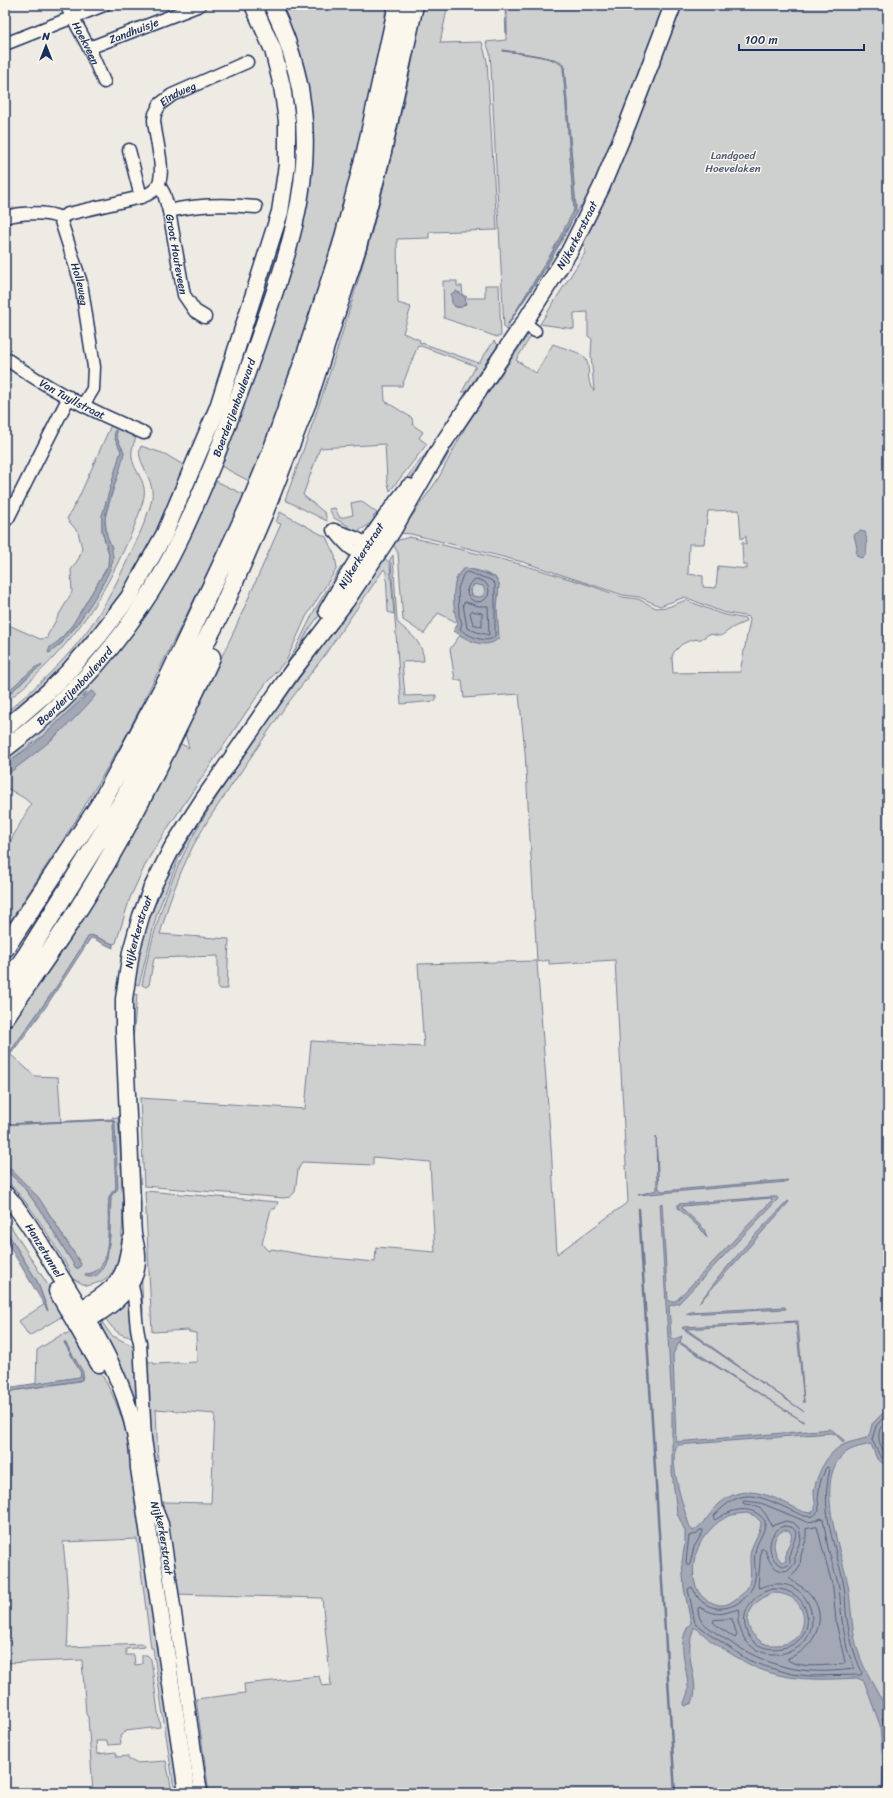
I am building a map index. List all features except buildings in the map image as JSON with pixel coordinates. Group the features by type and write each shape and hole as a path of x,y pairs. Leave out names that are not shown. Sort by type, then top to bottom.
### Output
{"highway":[{"path":"5,948 99,806 130,752 169,676 250,505 271,454 302,368 342,245 366,152 398,5"},
{"path":"5,986 26,956 123,801 221,612 284,462 321,362 356,247 384,142 414,5"},
{"path":"5,1017 105,866 181,721 220,638 271,514 284,462"}],"main road":[{"name":"Boerderijenboulevard","path":"5,729 50,690 68,672 115,616 141,577 153,556 192,470 218,406 280,212 285,186 288,140 282,86 273,50 253,5"},
{"name":"Boerderijenboulevard","path":"5,749 33,728 64,700 96,666 127,628 167,566 207,478 237,401 272,300 294,222 302,184 305,145 300,93 290,49 272,5"},
{"name":"Nijkerkerstraat","path":"187,1793 139,1468 139,1448 129,1408 108,1357 79,1318 113,1286 127,1277 133,1233 124,1014 127,975 137,928 151,890 172,848 290,673 346,601 367,552 393,530 442,445 529,327 601,188 628,123 673,5"},
{"name":"Hanzetunnel","path":"5,1194 26,1219 79,1318"},
{"name":"Hanzetunnel","path":"5,1208 45,1270 79,1318"}],"street":[{"name":"Hoekveen","path":"66,5 74,17 104,82"},
{"path":"5,44 104,5"},
{"name":"Zandhuisje","path":"89,48 200,5"},
{"name":"Eindweg","path":"158,185 160,170 154,120 160,104 172,95 247,62"},
{"path":"129,150 141,197"},
{"path":"5,217 18,214 50,215 60,218 68,214 141,197 152,192 158,185"},
{"name":"Groot Houteveen","path":"158,185 164,194 169,211 184,295 195,311 205,316"},
{"path":"169,211 204,205 256,207"},
{"name":"Holleweg","path":"60,218 81,283 94,367 93,389 83,405"},
{"name":"Van Tuyllstraat","path":"5,358 35,379 69,398 124,426 144,433"},
{"path":"5,522 69,398"},
{"name":"Nijkerkerstraat","path":"127,1277 135,1294 136,1331 140,1342 145,1439 155,1503 165,1544 202,1793"}],"green space":[{"path":"279,5 386,5 375,80 357,154 330,250 286,392 251,482 215,463 306,164"},
{"path":"423,5 448,5 440,43 482,42 487,61 497,230 429,232 429,238 397,239 398,303 411,307 403,333 420,340 419,342 479,363 494,341 498,345 466,392 462,392 476,366 418,345 402,386 384,386 385,401 412,418 413,425 423,432 419,438 427,444 390,491 387,480 385,444 320,448 303,495 325,513 327,521 285,500 328,379 365,256 397,131"},
{"name":"Landgoed Hoevelaken","path":"505,5 507,35 507,5 888,5 888,1793 209,1793 196,1699 245,1693 244,1684 319,1676 322,1686 331,1685 322,1598 174,1594 163,1502 211,1503 215,1414 156,1409 158,1461 151,1459 143,1349 147,1347 148,1362 153,1362 154,1364 197,1362 196,1333 189,1332 188,1330 152,1332 145,1191 278,1202 275,1209 271,1209 262,1244 268,1251 272,1249 311,1256 375,1262 376,1247 435,1252 430,1162 373,1157 373,1165 302,1162 298,1170 295,1192 290,1197 284,1198 144,1186 140,1098 305,1109 311,1041 424,1047 418,964 537,961 525,752 519,694 464,698 462,680 455,680 450,649 460,635 473,641 497,608 499,583 491,576 479,571 466,569 460,573 456,579 454,588 458,623 438,613 424,634 403,620 398,553 393,544 395,541 410,537 520,564 586,584 622,597 638,599 656,608 668,607 686,600 721,614 746,619 745,622 732,628 721,636 709,634 701,639 691,640 682,644 674,652 672,657 673,673 740,672 750,620 749,617 722,612 685,597 660,606 639,597 623,595 523,562 411,534 400,533 438,479 466,426 530,332 533,333 516,360 536,373 553,344 580,354 588,363 589,383 594,391 591,354 592,339 588,336 588,312 574,313 574,329 540,324 585,253 581,205 571,222 576,206 564,66 557,60 546,58 559,63 563,67 574,212 552,252 508,324 522,304 506,330 504,328 490,53 486,42 506,40","holes":["519,53 535,55 546,58","739,510 741,539 746,536 746,544 742,542 743,565 747,565 747,569 718,566 716,588 703,587 703,576 688,574 689,544 704,544 708,511","549,960 549,964 615,960 628,1202 557,1254 551,1145 537,962"]},
{"path":"443,281 457,281 457,286 462,286 463,296 466,296 467,298 485,298 485,285 499,285 501,336 497,337 444,318","holes":["459,292 463,296 466,304 461,307 454,306"]},
{"path":"111,425 135,434 133,437 136,438 132,448 132,457 143,484 143,501 131,535 111,577 86,617 58,653 42,670 5,703 5,698 41,665 5,694 5,638 8,635 5,634 5,626 7,629 11,626 40,639 49,638 47,636 72,592 71,570 79,558 82,548 78,532 67,519 79,497","holes":["114,435 116,436 124,452 105,518 107,536 112,547 111,566 77,625 61,644 49,653 73,624 108,566 109,554 102,531 102,516 121,451"]},
{"path":"462,428 442,466 440,464 445,453"},
{"path":"439,437 435,447 395,499 393,498 410,473"},
{"path":"141,446 165,454 190,469 171,515 106,625 5,726 5,713 56,667 90,628 107,601 140,534 151,503 152,495 149,479 140,458 139,452"},
{"path":"212,479 245,495 234,520 126,736 78,817 5,929 5,843 10,842 31,804 5,787 5,776 55,737 87,692 49,731 5,764 5,752 98,667"},
{"path":"361,501 377,513 373,517 376,518 369,525 355,534 349,532 350,527 334,518 329,509 335,508 340,518 353,515 351,503"},
{"path":"280,512 326,537 335,556 337,568 306,617 287,659 264,686 147,861 130,898 116,943 113,944 94,936 89,936 57,986 5,1059 5,1034 42,979 179,743 189,748 185,733 234,631 281,524 276,522"},
{"path":"393,555 397,621 419,644 422,649 424,661 402,662 405,696 436,695 436,701 401,704 391,563 389,561"},
{"path":"384,557 390,564 394,614 388,612 386,572 384,569 324,656 285,707 208,820 193,846 170,900 160,934 229,939 227,989 218,989 218,956 154,958 149,985 146,987 142,985 162,908 179,864 193,836 243,758"},
{"path":"341,567 347,571 334,594 308,631 295,655 279,678 281,672 295,650 315,609"},
{"path":"475,584 481,584 485,588 485,594 481,598 475,598 471,594 471,588"},
{"path":"276,704 198,822 179,858 157,913 139,985 131,982 137,945 165,870"},
{"path":"137,994 131,1063 129,996"},
{"path":"11,1055 35,1076 58,1077 61,1122 5,1124 5,1062"},
{"path":"112,1117 118,1118 122,1173 122,1238 119,1255 113,1272 100,1282 87,1286 71,1278 68,1273 70,1271 33,1211 5,1179 5,1169 22,1185 39,1208 76,1268 79,1268 81,1264 48,1212 5,1163 5,1125 112,1120 116,1188 111,1193 109,1198 108,1243 106,1255 102,1265 107,1258 110,1237 111,1196 117,1190 114,1120","holes":["102,1265 94,1276 88,1277 86,1274 95,1272"]},
{"path":"5,1217 66,1314 29,1336 19,1321 45,1304 48,1310 37,1281 5,1229"},
{"path":"141,1260 143,1311 141,1330 136,1279"},
{"path":"129,1292 134,1337 120,1334 104,1316"},
{"path":"102,1322 111,1335 131,1345 136,1350 141,1429 101,1329"},
{"path":"70,1333 73,1334 84,1348 109,1387 126,1430 130,1447 182,1793 176,1793 173,1782 153,1648 151,1648 137,1539 63,1542 68,1595 67,1647 144,1644 145,1647 126,1649 126,1655 134,1655 135,1665 142,1664 142,1655 147,1655 151,1659 160,1727 126,1731 120,1736 121,1744 108,1745 107,1741 96,1741 97,1754 116,1752 117,1757 128,1756 128,1759 136,1763 166,1761 172,1791 93,1793 88,1717 86,1714 82,1660 5,1663 5,1392 80,1381 84,1376 64,1342 81,1373 80,1377 36,1384 37,1350 61,1335"}],"water":[{"path":"519,53 535,55 546,58"},
{"path":"546,58 560,61 564,66 576,213 544,269 508,324 552,252 574,210 563,67 559,63"},
{"path":"456,291 465,297 466,303 462,307 456,307 452,303 451,294"},
{"path":"116,430 117,439 124,452 121,467 106,511 105,529 113,555 111,568 76,626 56,648 48,653 50,647 60,640 73,624 108,566 109,554 102,531 102,516 121,451 115,439 114,431"},
{"path":"860,531 865,532 867,543 866,554 863,558 858,557 856,554 857,548 854,535"},
{"path":"466,568 495,577 499,584 497,608 499,638 494,642 488,644 476,643 454,631 458,623 454,610 454,593 457,577","holes":["474,584 483,586 485,591 483,596 472,596 470,590"]},
{"path":"42,665 41,667 34,671 5,698 5,694 34,668"},
{"path":"91,691 95,693 95,696 64,729 5,776 5,764 33,745"},
{"path":"91,935 113,944 113,948 92,938 90,939 45,1008 5,1062 5,1059 57,986 88,937"},
{"path":"112,1119 115,1122 118,1188 111,1197 110,1231 106,1259 102,1270 95,1276 85,1276 85,1274 95,1272 101,1265 108,1244 109,1198 111,1193 116,1188 112,1120 5,1124"},
{"path":"656,1136 659,1189 662,1191 788,1180 786,1182 638,1195 657,1190"},
{"path":"5,1163 39,1198 81,1264 79,1268 76,1268 39,1208 22,1185 5,1169"},
{"path":"777,1197 778,1199 679,1303 669,1306 671,1337 675,1339 682,1336 680,1342 804,1422 679,1343 673,1354 676,1442 831,1429 845,1441 843,1442 835,1434 830,1433 678,1445 675,1451 674,1460 675,1472 684,1510 693,1531 704,1522 719,1504 740,1493 751,1492 762,1494 804,1512 811,1513 815,1510 815,1484 824,1463 839,1447 869,1437 872,1424 888,1408 888,1467 877,1459 871,1444 848,1451 837,1462 831,1477 830,1495 835,1534 848,1585 853,1630 857,1648 863,1664 886,1709 888,1717 888,1793 882,1793 883,1765 880,1725 864,1681 857,1678 800,1678 758,1669 711,1641 694,1627 690,1641 690,1651 695,1691 692,1703 685,1706 684,1704 688,1689 683,1645 686,1630 691,1623 684,1588 682,1562 685,1531 677,1513 672,1472 672,1404 660,1204 662,1203 668,1300 672,1302 677,1300 772,1200 771,1198 683,1206 682,1208 704,1229 707,1238 700,1228 678,1208 678,1204","holes":["747,1513 755,1516 761,1522 761,1526 750,1555 751,1576 749,1584 738,1598 728,1604 721,1605 706,1599 696,1588 693,1572 695,1556 702,1540 708,1532 723,1519 735,1514","785,1530 791,1533 791,1538 786,1552 786,1561 782,1562 776,1554 774,1544 780,1532","774,1593 787,1595 796,1601 802,1609 804,1619 802,1629 797,1637 788,1643 776,1645 765,1644 752,1633 748,1619 750,1612 759,1600"]},
{"path":"788,1201 789,1202 699,1303 722,1273 755,1235"},
{"path":"5,1229 37,1281 48,1311 5,1239"},
{"path":"785,1307 786,1309 686,1314 691,1312"},
{"path":"798,1321 804,1403 796,1322 686,1329 803,1411 682,1328 683,1327"},
{"path":"65,1342 83,1372 82,1380 5,1392 5,1388 80,1377 81,1373"}],"waterway":[{"path":"639,1209 675,1793"}]}
